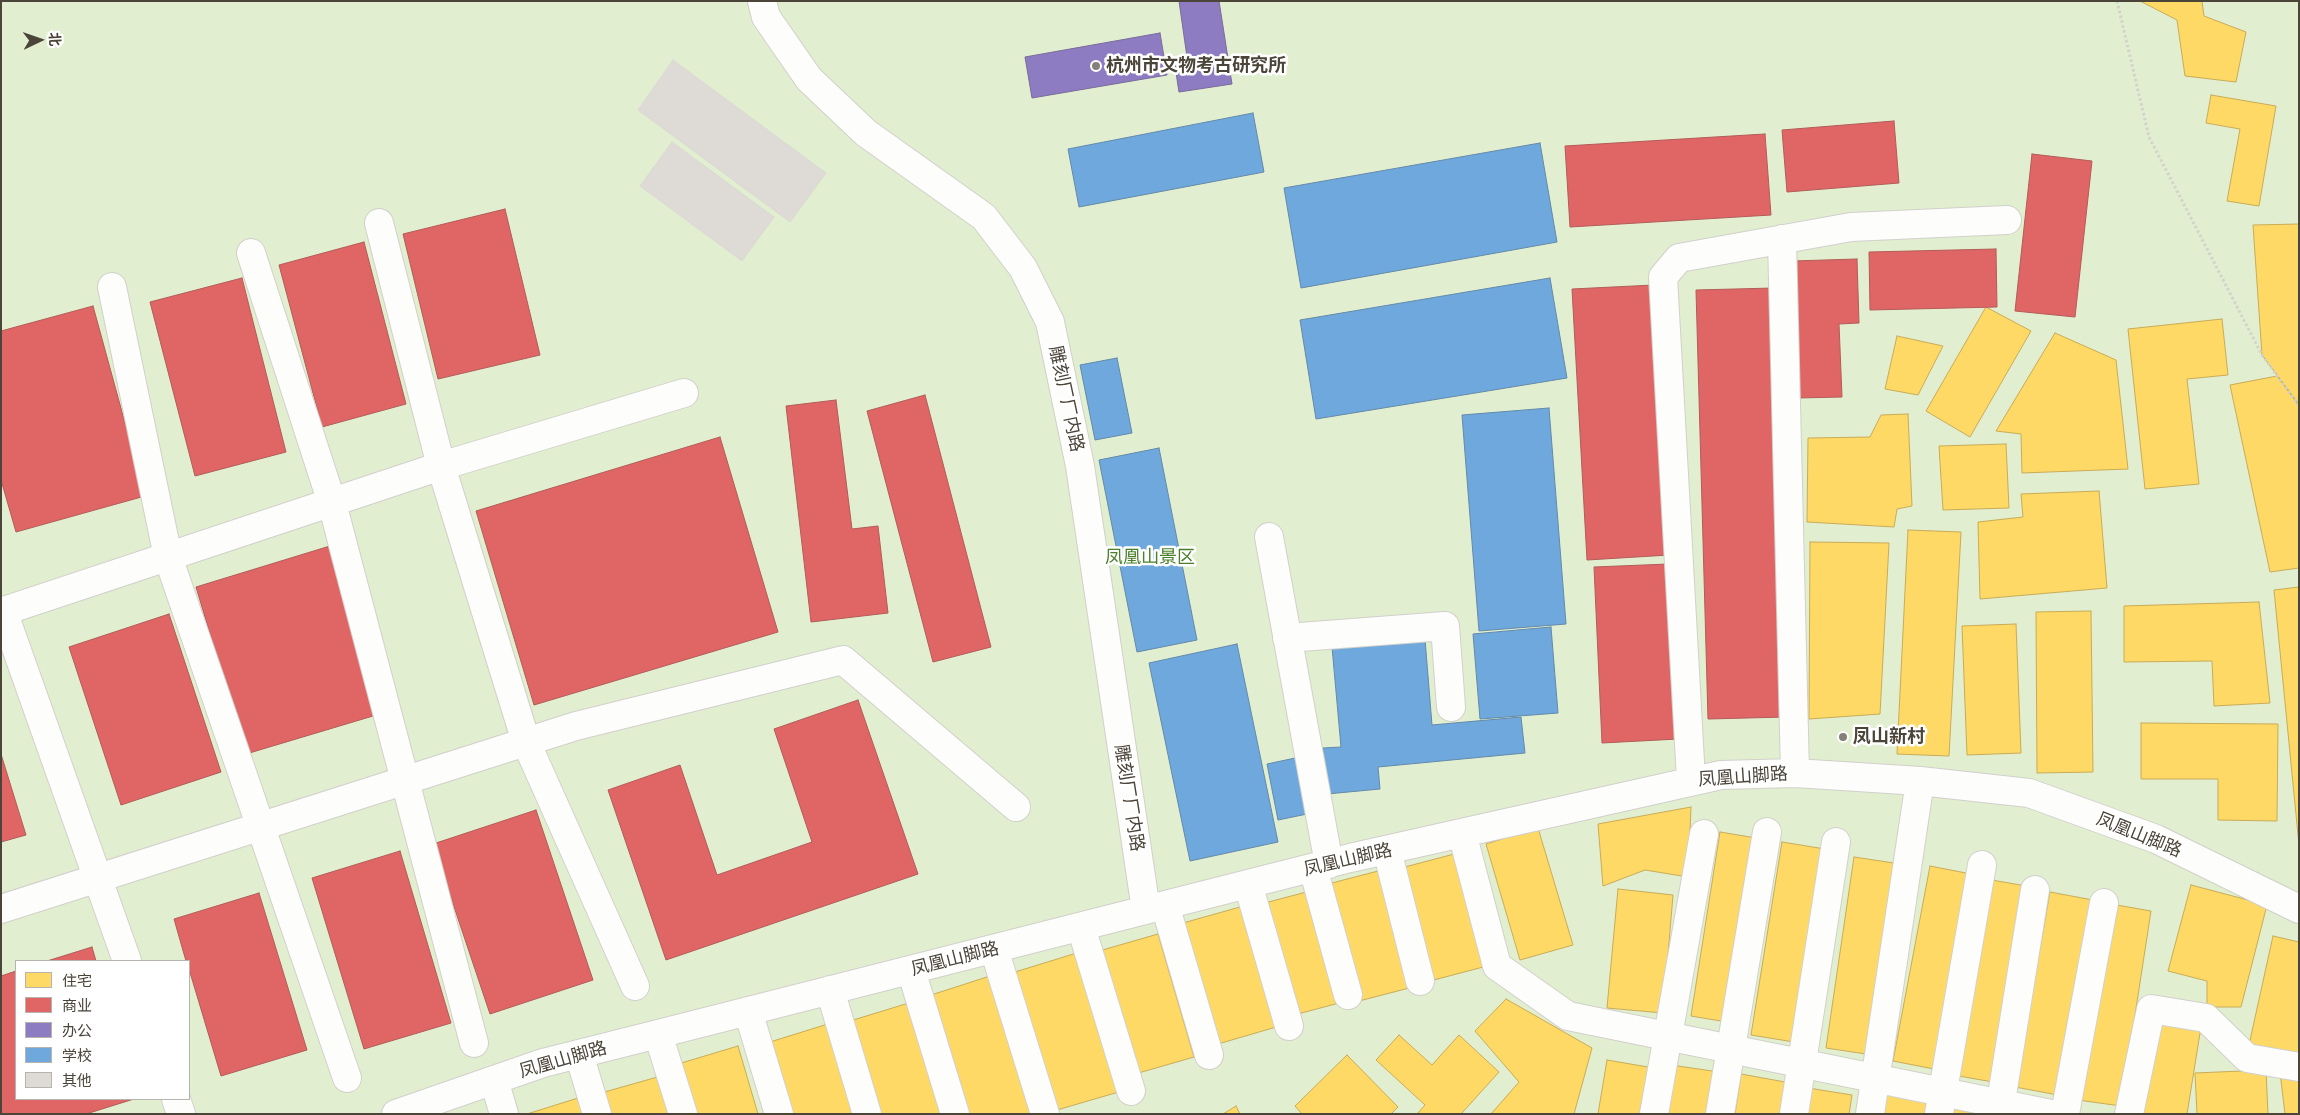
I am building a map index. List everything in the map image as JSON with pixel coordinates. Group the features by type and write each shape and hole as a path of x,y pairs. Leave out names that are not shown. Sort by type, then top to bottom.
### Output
{"street":[{"name":"雕刻厂厂内路","path":"762,1 766,17 809,79 866,133 984,217 1023,268 1050,322 1080,466 1156,908 1209,1055"},
{"path":"1691,780 1663,277 1679,258 1782,238 1851,227 2007,220"},
{"path":"379,223 441,466 526,742 635,986"},
{"path":"1782,238 1795,773"},
{"path":"251,253 332,503 474,1043"},
{"path":"112,287 168,557 347,1078"},
{"path":"127,960 2,611 441,466 684,393"},
{"path":"1269,537 1287,638 1321,866 1348,994"},
{"path":"1287,638 1446,626 1451,707"},
{"path":"1,908 576,726 843,660 1016,807"},
{"name":"凤凰山脚路","path":"396,1114 543,1063 1386,850 1721,774 1795,773 1920,781 2029,793 2156,839 2299,909"},
{"path":"1870,1114 1920,781"},
{"path":"1720,1114 1767,832"},
{"path":"1462,833 1497,966 1568,1016 1876,1077 1941,1102 2051,1114"},
{"path":"1654,1114 1704,834"},
{"path":"1794,1114 1836,842"},
{"path":"1386,850 1420,981"},
{"path":"1941,1102 1982,865"},
{"path":"1248,884 1288,1026"},
{"path":"2000,1109 2034,890"},
{"path":"2065,1114 2104,903"},
{"path":"1081,927 1131,1091"},
{"path":"994,949 1045,1114"},
{"path":"911,970 955,1114"},
{"path":"830,990 868,1114"},
{"path":"2129,1114 2151,1009 2206,1018 2247,1058 2299,1067"},
{"path":"748,1011 780,1114"},
{"path":"658,1034 683,1114"},
{"path":"579,1054 597,1114"},
{"path":"494,1080 504,1114"},
{"path":"176,1100 182,1114"}],"path":[{"path":"2117,1 2149,136 2262,354 2299,406"}],"green space":[{"name":"凤凰山景区","path":"1,1 2299,1 2299,1114 1,1114"}],"building: 住宅":[{"path":"2140,1 2202,1 2204,16 2246,32 2236,82 2185,76 2177,20"},
{"path":"2211,95 2276,106 2259,206 2227,201 2240,129 2206,123"},
{"path":"2299,224 2299,404 2262,355 2253,225"},
{"path":"1986,307 2031,331 1970,437 1926,411"},
{"path":"2222,319 2228,375 2187,379 2199,484 2145,489 2128,329"},
{"path":"2055,333 2116,360 2128,469 2022,473 2021,434 1996,431"},
{"path":"1897,336 1943,346 1918,395 1885,389"},
{"path":"2277,376 2299,406 2299,568 2270,572 2230,385"},
{"path":"1908,414 1912,506 1897,509 1894,527 1807,522 1808,438 1870,437 1881,415"},
{"path":"2006,444 2009,508 1943,510 1939,446"},
{"path":"2099,491 2107,588 1980,599 1978,522 2023,517 2021,494"},
{"path":"1908,530 1961,532 1949,756 1897,754"},
{"path":"1810,542 1889,543 1880,714 1809,719"},
{"path":"2299,587 2299,845 2274,590"},
{"path":"2259,602 2270,703 2214,706 2212,661 2124,662 2124,606"},
{"path":"2091,611 2093,772 2037,773 2036,612"},
{"path":"2016,624 2021,753 1967,755 1962,626"},
{"path":"2141,723 2278,724 2277,821 2218,820 2218,779 2141,779"},
{"path":"1691,807 1688,877 1645,870 1603,886 1598,824"},
{"path":"1538,828 1573,945 1520,960 1486,844"},
{"path":"1720,832 1756,838 1727,1022 1691,1016"},
{"path":"1782,842 1825,849 1794,1042 1751,1035"},
{"path":"1458,853 1487,966 1430,981 1401,868"},
{"path":"1854,857 1894,863 1866,1054 1826,1048"},
{"path":"1930,866 1971,874 1934,1069 1893,1061"},
{"path":"1382,870 1413,987 1359,1001 1328,884"},
{"path":"1986,879 2026,886 1993,1082 1953,1075"},
{"path":"2191,885 2267,905 2241,1007 2207,1007 2207,981 2168,971"},
{"path":"1618,889 1673,895 1663,1013 1607,1008"},
{"path":"1310,891 1339,1003 1294,1015 1265,903"},
{"path":"2050,892 2093,900 2058,1095 2015,1087"},
{"path":"2111,904 2151,911 2121,1106 2078,1100"},
{"path":"1240,907 1276,1027 1218,1044 1183,923"},
{"path":"1158,934 1194,1057 1135,1074 1099,951"},
{"path":"2273,936 2299,942 2299,1060 2247,1054"},
{"path":"1080,952 1122,1091 1057,1110 1015,972"},
{"path":"990,976 1032,1114 965,1114 928,996"},
{"path":"1506,999 1592,1048 1574,1114 1491,1114 1519,1082 1475,1031"},
{"path":"912,1002 946,1114 878,1114 850,1021"},
{"path":"2158,1020 2201,1027 2187,1114 2143,1114"},
{"path":"831,1023 859,1114 792,1114 770,1042"},
{"path":"1399,1035 1432,1065 1459,1035 1499,1072 1461,1114 1417,1114 1425,1105 1376,1060"},
{"path":"738,1046 758,1114 693,1114 678,1064"},
{"path":"1347,1055 1398,1107 1391,1114 1302,1114 1295,1106"},
{"path":"1607,1060 1648,1067 1640,1114 1598,1114"},
{"path":"1671,1065 1719,1072 1713,1114 1663,1114"},
{"path":"2299,1069 2299,1114 2285,1114 2280,1072"},
{"path":"2266,1070 2268,1114 2197,1114 2195,1073"},
{"path":"1741,1074 1785,1082 1780,1114 1735,1114"},
{"path":"661,1076 673,1114 607,1114 601,1093"},
{"path":"1802,1087 1852,1095 1849,1114 1798,1114"},
{"path":"1883,1094 1931,1103 1930,1114 1879,1114"},
{"path":"578,1098 583,1114 527,1114"},
{"path":"1949,1103 1990,1114 1947,1114"},
{"path":"1236,1106 1240,1114 1223,1114"}],"building: 商业":[{"path":"1894,121 1899,183 1787,192 1782,130"},
{"path":"1765,134 1771,215 1570,227 1565,146"},
{"path":"2032,154 2092,161 2075,317 2015,311"},
{"path":"505,209 540,355 438,379 403,234"},
{"path":"364,242 406,404 322,427 279,265"},
{"path":"1996,249 1997,307 1870,310 1869,252"},
{"path":"1857,259 1859,323 1839,324 1842,397 1797,398 1793,261"},
{"path":"242,278 286,452 195,476 150,302"},
{"path":"1654,285 1669,555 1587,560 1572,289"},
{"path":"1774,288 1786,717 1708,719 1696,290"},
{"path":"93,306 145,496 16,532 1,480 1,331"},
{"path":"925,395 991,647 933,662 867,411"},
{"path":"836,400 852,529 878,526 888,613 811,622 786,406"},
{"path":"720,437 778,632 534,705 476,511"},
{"path":"343,542 393,710 246,754 196,587"},
{"path":"1669,564 1678,739 1602,743 1594,567"},
{"path":"169,614 221,772 121,805 69,647"},
{"path":"858,700 918,874 666,960 608,790 680,765 717,875 812,842 774,729"},
{"path":"1,754 26,835 1,842"},
{"path":"536,810 593,980 490,1014 433,844"},
{"path":"400,851 451,1023 364,1049 312,878"},
{"path":"259,893 307,1050 221,1076 190,972 190,960 186,960 174,919"},
{"path":"92,947 96,960 50,960"},
{"path":"15,971 15,1100 131,1100 86,1114 1,1114 1,976"}],"building: 办公":[{"name":"杭州市文物考古研究所","path":"1179,1 1219,1 1232,84 1179,92 1175,66 1188,64"},
{"name":"杭州市文物考古研究所","path":"1160,33 1167,75 1032,98 1025,57"}],"building: 学校":[{"path":"1253,113 1264,172 1079,207 1068,149"},
{"path":"1540,143 1557,242 1301,288 1284,188"},
{"path":"1550,278 1567,378 1316,419 1300,320"},
{"path":"1117,358 1132,433 1095,440 1080,365"},
{"path":"1549,408 1566,624 1479,631 1462,415"},
{"path":"1159,448 1197,640 1137,652 1099,460"},
{"path":"1551,627 1558,713 1480,719 1473,634"},
{"path":"1425,639 1432,725 1521,717 1525,753 1378,767 1380,789 1327,794 1323,748 1341,747 1332,647"},
{"path":"1237,644 1278,842 1190,861 1149,663"},
{"path":"1300,757 1312,813 1278,820 1267,764"}],"building: 其他":[{"path":"673,60 826,173 790,222 638,110"},
{"path":"672,142 774,217 742,261 640,186"}],"place":[{"name":"杭州市文物考古研究所","path":"1096,66"},
{"name":"凤山新村","path":"1843,737"}]}
